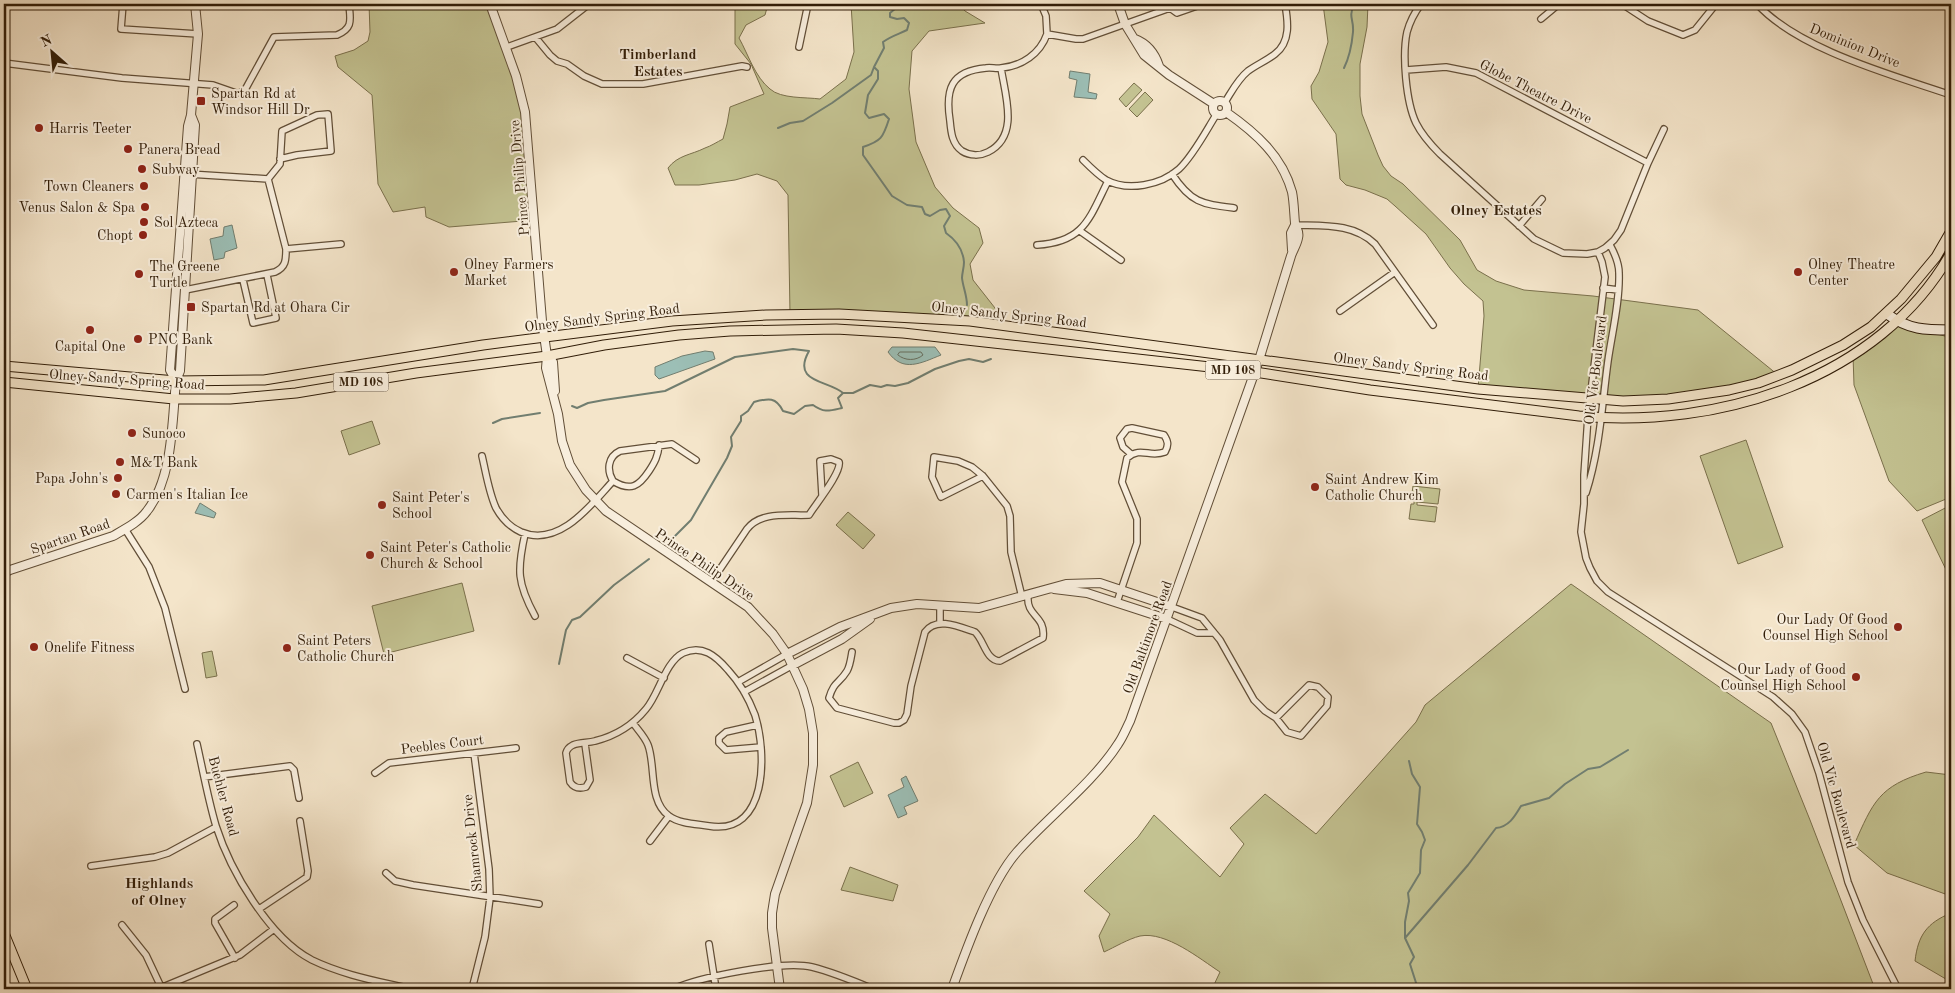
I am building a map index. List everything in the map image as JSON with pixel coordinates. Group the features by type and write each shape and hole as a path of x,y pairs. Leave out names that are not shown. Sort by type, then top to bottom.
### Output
{"main road":[{"name":"Olney Sandy Spring Road","path":"4,366 176,381 264,380 473,347 672,321 775,314 839,314 970,321 1478,389 1603,399 1668,399 1714,393 1758,383 1828,353 1871,327 1887,314 1924,273 1951,231"},
{"name":"Olney Sandy Spring Road","path":"4,382 174,399 230,399 296,393 416,373 547,356 604,345 679,335 738,330 836,329 903,333 1254,372 1370,390 1588,416 1662,416 1728,407 1763,397 1822,372 1853,356 1898,322 1924,294 1951,253"},
{"path":"1887,314 1898,322 1923,330 1951,330"},
{"path":"4,933 26,989"},
{"path":"4,985 5,989"}],"street":[{"path":"123,4 122,29 198,34"},
{"name":"Spartan Road","path":"6,570 99,541 125,529 146,513 157,496 165,475 176,381 180,371 185,290 188,126 191,115 198,34 195,4"},
{"path":"4,63 122,78 213,85 240,93 246,88 274,37 338,35 348,29 350,23 349,4"},
{"name":"Prince Philip Drive","path":"490,4 507,47 525,112 547,356 553,362 556,409 562,441 570,465 581,484 595,501 624,524 748,607 773,634 794,665 809,709 813,733 813,765 806,803 775,894 772,928 780,989"},
{"path":"507,47 557,29 589,4"},
{"path":"799,47 808,4"},
{"path":"1001,68 1009,117 1005,132 999,142 986,153 981,155 966,154 960,150 952,139 948,105 951,86 955,80 968,71 1001,68 1028,60 1042,46 1047,34 1046,16 1041,4"},
{"path":"1118,4 1125,24 1136,39 1143,42 1155,56 1159,67 1214,104"},
{"path":"1047,34 1083,39 1170,6 1177,13 1203,4"},
{"path":"1224,102 1241,78 1277,53 1282,45 1286,37 1288,25 1285,4"},
{"path":"1421,4 1413,17 1405,44 1406,70 1412,112 1423,135 1440,154 1519,226 1534,239 1553,249 1577,255 1598,252 1610,245 1621,230 1664,129"},
{"path":"1541,19 1559,4"},
{"path":"1622,4 1648,21 1683,35 1695,30 1716,4"},
{"name":"Dominion Drive","path":"1757,4 1775,20 1810,43 1951,95"},
{"path":"536,38 550,56 557,61 567,64 602,84 643,84 742,66 748,67"},
{"name":"Globe Theatre Drive","path":"1406,70 1446,67 1476,73 1648,163"},
{"path":"1216,115 1212,109 1214,104 1219,101 1224,102"},
{"path":"1216,115 1222,115 1226,112 1228,108 1224,102"},
{"name":"Old Baltimore Road","path":"952,989 984,910 1003,871 1016,853 1104,762 1119,744 1130,721 1259,360 1292,252 1298,239 1299,232 1295,225 1292,193 1278,160 1258,137 1226,112"},
{"path":"268,179 280,164 280,159 282,131 317,115 328,114 331,151 297,154 280,159"},
{"path":"1083,160 1108,181 1124,186 1142,186 1165,179 1180,168 1188,158 1216,115"},
{"path":"188,174 268,179"},
{"name":"Spartan Road","path":"176,381 170,370 188,174"},
{"path":"1172,174 1182,189 1191,197 1204,203 1234,208"},
{"path":"185,290 267,275 284,266 286,249 268,179"},
{"path":"1037,245 1051,244 1067,239 1080,231 1091,215 1108,181"},
{"path":"1519,226 1542,199"},
{"path":"1295,225 1343,227 1366,236 1375,244 1433,325"},
{"path":"1080,231 1121,260"},
{"path":"286,249 341,244"},
{"name":"Old Vic Boulevard","path":"1584,498 1594,470 1618,290 1619,265 1610,245"},
{"name":"Old Vic Boulevard","path":"1598,252 1604,269 1604,288 1589,398 1581,532 1590,568 1602,586 1619,600 1773,698 1792,714 1805,732 1819,773 1848,882 1863,920 1898,989"},
{"path":"1340,311 1395,272"},
{"path":"243,280 252,323 276,318 267,275"},
{"path":"1604,288 1618,290"},
{"path":"1117,602 1137,543 1138,533 1133,506 1124,490 1122,482 1126,458 1131,454 1143,451 1152,454 1165,452 1168,446 1167,440 1164,435 1132,428 1127,429 1120,438 1120,442 1131,454"},
{"path":"659,445 657,458 638,484 624,487 613,481 609,465 616,453 659,445 672,444 696,460"},
{"path":"482,456 497,510 508,524 526,534 539,536 559,531 569,525 613,481"},
{"path":"852,652 848,670 835,682 829,698 831,703 837,708 899,723 904,720 906,714 925,632 933,624 940,622 975,632 991,658 996,661 1043,638 1040,618 1030,612 1028,608 1011,552 1008,506 983,476 964,463 934,457 932,477 941,497 983,476"},
{"path":"712,582 754,521 762,517 809,515 840,468 839,462 832,459 820,461 822,495"},
{"path":"125,529 149,567 166,608 185,689"},
{"path":"526,534 519,559 519,573 527,600 535,616"},
{"path":"738,682 787,654 840,628 879,612 906,605 979,608 1025,597 1044,589 1066,584 1100,583 1202,618 1220,640 1254,700 1265,711 1276,718 1287,732 1301,736 1327,706 1328,697 1318,687 1309,685 1276,718"},
{"path":"1044,589 1088,593 1167,619 1197,633 1214,633"},
{"path":"940,606 940,622"},
{"path":"744,692 842,639 879,612"},
{"path":"585,744 590,780 586,787 577,788 572,786 570,782 566,753 571,746 609,737 633,723 654,699 673,662 679,656 691,651 700,650 713,654 738,682 758,725 761,775 755,801 751,809 742,820 727,827 684,822 669,816 660,805 657,796 648,745 633,723"},
{"path":"627,658 664,678"},
{"path":"758,725 726,732 719,738 719,743 726,750 760,747"},
{"name":"Buehler Road","path":"197,744 216,827 234,868 258,909 274,929 300,952 334,970 411,989"},
{"name":"Peebles Court","path":"375,773 389,763 516,748"},
{"name":"Shamrock Drive","path":"472,989 485,937 490,898 489,869 474,753"},
{"path":"204,777 290,766 294,770 299,798"},
{"path":"650,841 669,816"},
{"path":"258,909 307,877 308,871 300,821"},
{"path":"90,866 155,857 216,827"},
{"path":"386,873 395,881 490,898 539,904"},
{"path":"234,905 218,916 215,919 215,923 235,958"},
{"path":"122,925 146,954 160,989 235,958 257,944 274,929"},
{"path":"709,944 716,989"},
{"path":"672,989 698,980 777,966 796,965 812,967 873,989"}],"shaded area":[{"path":"369,4 490,4 525,112 535,220 449,227 426,217 425,207 393,212 378,184 372,95 338,67 335,56 354,50 368,41 370,32"},
{"path":"735,4 768,4 765,15 746,25 739,38 756,72 770,89 780,94 801,98 820,99 846,79 854,52 851,4 959,4 965,11 985,23 929,31 912,51 909,89 916,142 935,187 953,208 979,228 983,243 970,264 973,280 995,308 1002,325 790,314 788,195 777,181 757,174 735,180 699,185 675,185 668,168 676,160 723,139 730,107 764,94 751,64 735,44"},
{"path":"1323,4 1368,4 1367,27 1360,64 1360,96 1362,114 1378,155 1383,166 1391,176 1403,184 1460,240 1477,270 1496,281 1524,290 1593,296 1698,310 1778,375 1668,399 1478,389 1484,316 1483,301 1450,268 1426,234 1387,199 1346,185 1340,179 1336,134 1312,99 1311,86 1319,72 1328,42"},
{"path":"1134,83 1142,90 1126,107 1119,99"},
{"path":"1145,92 1153,100 1137,117 1129,109"},
{"path":"1898,322 1951,338 1951,497 1917,511 1889,481 1854,385 1853,355"},
{"path":"372,421 380,444 349,455 341,431"},
{"path":"1746,440 1783,547 1738,564 1700,456"},
{"path":"1413,486 1440,489 1438,504 1417,502 1417,505 1437,507 1435,522 1409,519 1411,504 1414,504 1414,501 1411,500"},
{"path":"1951,505 1951,580 1922,520"},
{"path":"848,512 875,535 863,549 836,525"},
{"path":"462,583 474,631 384,654 372,606"},
{"path":"1571,584 1771,723 1875,989 1212,989 1220,972 1182,947 1161,938 1140,936 1104,952 1099,936 1110,914 1084,891 1138,837 1154,815 1220,877 1244,844 1230,828 1265,794 1316,834 1416,722 1425,705"},
{"path":"212,651 217,676 206,678 202,653"},
{"path":"858,762 873,793 844,807 830,776"},
{"path":"1926,772 1951,775 1951,893 1948,895 1887,873 1854,845 1867,817 1880,798 1898,783"},
{"path":"850,867 898,885 893,901 841,890"},
{"path":"1951,913 1951,982 1915,961 1921,937 1925,931 1936,921"}],"water":[{"path":"1070,71 1090,74 1088,92 1097,94 1096,99 1074,97 1077,80 1069,78"},
{"path":"232,225 237,248 225,252 224,258 214,260 210,239 223,236 224,227"},
{"path":"892,347 935,347 941,355 919,363 906,364 894,358 888,352"},
{"path":"705,351 713,352 715,359 659,379 655,375 655,367 682,356"},
{"path":"200,503 216,513 214,518 195,513"},
{"path":"906,776 918,801 904,807 907,814 898,818 888,795 904,787 901,779"}],"waterway":[{"path":"901,4 890,13 890,17 904,18 909,23 907,30 883,42 884,48 874,67 878,71 878,79 868,95 865,113 869,118 884,114 889,119 885,131 878,141 863,147 863,155 892,196 907,205 922,207 925,214 930,216 946,209 950,216 944,226 946,233 953,239 962,253 964,264 962,278 967,305"},
{"path":"1344,68 1352,41 1351,13 1354,4"},
{"path":"778,128 790,123 803,121 832,103 871,75 874,67"},
{"path":"572,406 577,408 588,403 665,391 735,357 793,349 809,351 805,361 805,369 808,375 843,393"},
{"path":"674,537 691,520 727,458 732,446 731,437 741,421 741,416 748,411 754,402 764,400 775,401 783,411 794,414 805,406 813,405 827,411 834,410 842,408 838,398 843,393 853,393 870,385 881,387 908,383 935,369 959,361 969,359 983,362 991,359"},
{"path":"493,423 502,419 540,413"},
{"path":"559,664 566,630 572,620 580,617 614,585 649,559"},
{"path":"1418,989 1410,964 1414,957 1405,938 1468,865 1496,828 1505,826 1521,806 1549,798 1565,784 1588,769 1600,767 1628,750"},
{"path":"1405,938 1405,922 1409,901 1408,893 1420,873 1421,850 1425,840 1417,824 1420,787 1412,774 1409,761"}],"place":[{"name":"Spartan Rd at Windsor Hill Dr","path":"201,101"},
{"name":"Harris Teeter","path":"39,128"},
{"name":"Panera Bread","path":"128,149"},
{"name":"Subway","path":"142,169"},
{"name":"Town Cleaners","path":"144,186"},
{"name":"Venus Salon & Spa","path":"145,207"},
{"name":"Sol Azteca","path":"144,222"},
{"name":"Chopt","path":"143,235"},
{"name":"Olney Farmers Market","path":"454,272"},
{"name":"Olney Theatre Center","path":"1798,272"},
{"name":"The Greene Turtle","path":"139,274"},
{"name":"Spartan Rd at Ohara Cir","path":"191,307"},
{"name":"Capital One","path":"90,330"},
{"name":"PNC Bank","path":"138,339"},
{"name":"Sunoco","path":"132,433"},
{"name":"M&T Bank","path":"120,462"},
{"name":"Papa John's","path":"118,478"},
{"name":"Saint Andrew Kim Catholic Church","path":"1315,487"},
{"name":"Carmen's Italian Ice","path":"116,494"},
{"name":"Saint Peter's School","path":"382,505"},
{"name":"Saint Peter's Catholic Church & School","path":"370,555"},
{"name":"Our Lady Of Good Counsel High School","path":"1898,627"},
{"name":"Onelife Fitness","path":"34,647"},
{"name":"Saint Peters Catholic Church","path":"287,648"},
{"name":"Our Lady of Good Counsel High School","path":"1856,677"}],"district":[{"name":"Timberland Estates","path":"658,62"},
{"name":"Olney Estates","path":"1496,210"},
{"name":"Highlands of Olney","path":"159,892"}]}
